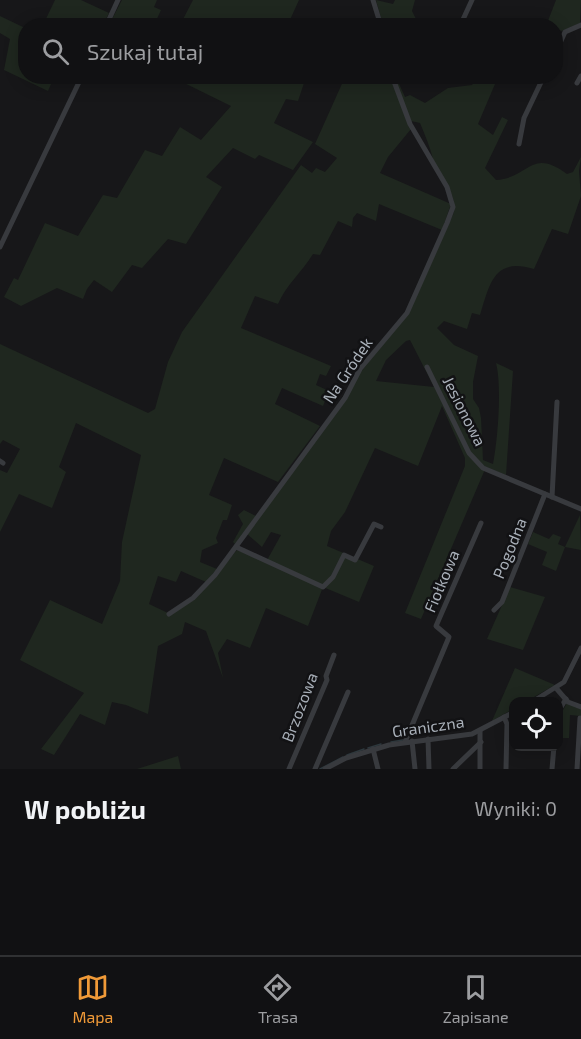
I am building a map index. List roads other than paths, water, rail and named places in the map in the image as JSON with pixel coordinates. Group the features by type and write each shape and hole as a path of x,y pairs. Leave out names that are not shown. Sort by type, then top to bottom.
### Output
{"street":[{"path":"110,18 118,0"},
{"path":"373,0 379,18"},
{"path":"464,18 472,0"},
{"path":"563,36 565,32 581,25"},
{"path":"577,83 581,76"},
{"path":"0,247 78,84"},
{"name":"Na Gródek","path":"170,614 204,588 345,398 360,369 407,313 453,207 447,187 410,124 395,84"},
{"path":"519,144 524,118 540,84"},
{"name":"Jesionowa","path":"427,367 470,453 483,468 581,509"},
{"path":"552,497 557,402"},
{"name":"Pogodna","path":"494,610 502,602 545,494"},
{"name":"Fiołkowa","path":"405,742 449,637 436,626 481,523"},
{"path":"236,547 323,587 333,577 344,555 355,560 360,555 374,524 381,527"},
{"path":"541,697 567,678 581,648"},
{"name":"Brzozowa","path":"289,769 327,680 326,676 334,656"},
{"path":"556,688 566,699 581,707"},
{"path":"315,769 348,692"},
{"path":"563,704 566,699"},
{"name":"Graniczna","path":"325,769 373,749 480,731 509,714"},
{"path":"504,717 507,724 506,769"},
{"path":"577,769 580,718"},
{"path":"480,731 480,769"},
{"path":"428,739 429,769"},
{"path":"412,741 415,769"},
{"path":"453,769 481,742"},
{"name":"Graniczna","path":"373,749 378,769"},
{"path":"552,769 554,751"}],"waterway":[{"path":"391,742 403,740"},
{"path":"368,748 381,744"},
{"path":"347,755 364,749"},
{"path":"320,769 343,757"}]}
